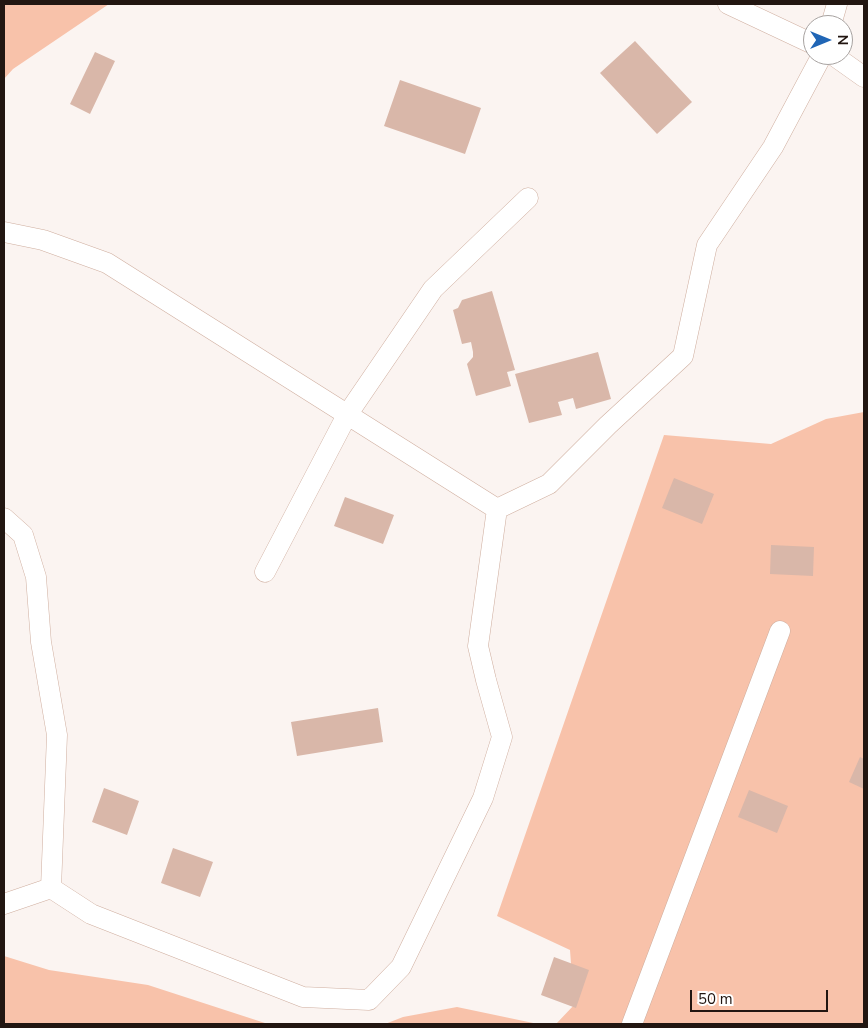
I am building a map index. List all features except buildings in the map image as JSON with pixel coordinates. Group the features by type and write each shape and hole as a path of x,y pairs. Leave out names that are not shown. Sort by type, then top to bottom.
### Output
{"lane":[{"path":"728,4 803,39"},
{"path":"496,509 549,484 608,425 683,356 707,245 774,146 817,65"},
{"path":"847,65 864,77"},
{"path":"265,572 347,415 433,289 528,198"},
{"path":"4,232 43,240 107,263 496,509"},
{"path":"51,888 91,914 303,997 369,1000 401,967 483,798 502,737 478,646 496,509"},
{"path":"4,518 23,535 36,577 41,642 57,735 51,888"},
{"path":"632,1024 780,632"},
{"path":"4,904 51,888"}],"shaded area":[{"path":"4,4 109,4 13,69 4,79"},
{"path":"864,412 864,1024 556,1024 574,1005 570,950 497,916 664,435 771,444 826,419"},
{"path":"4,956 49,970 148,985 268,1024 4,1024"},
{"path":"457,1007 538,1024 385,1024 403,1017"}]}
